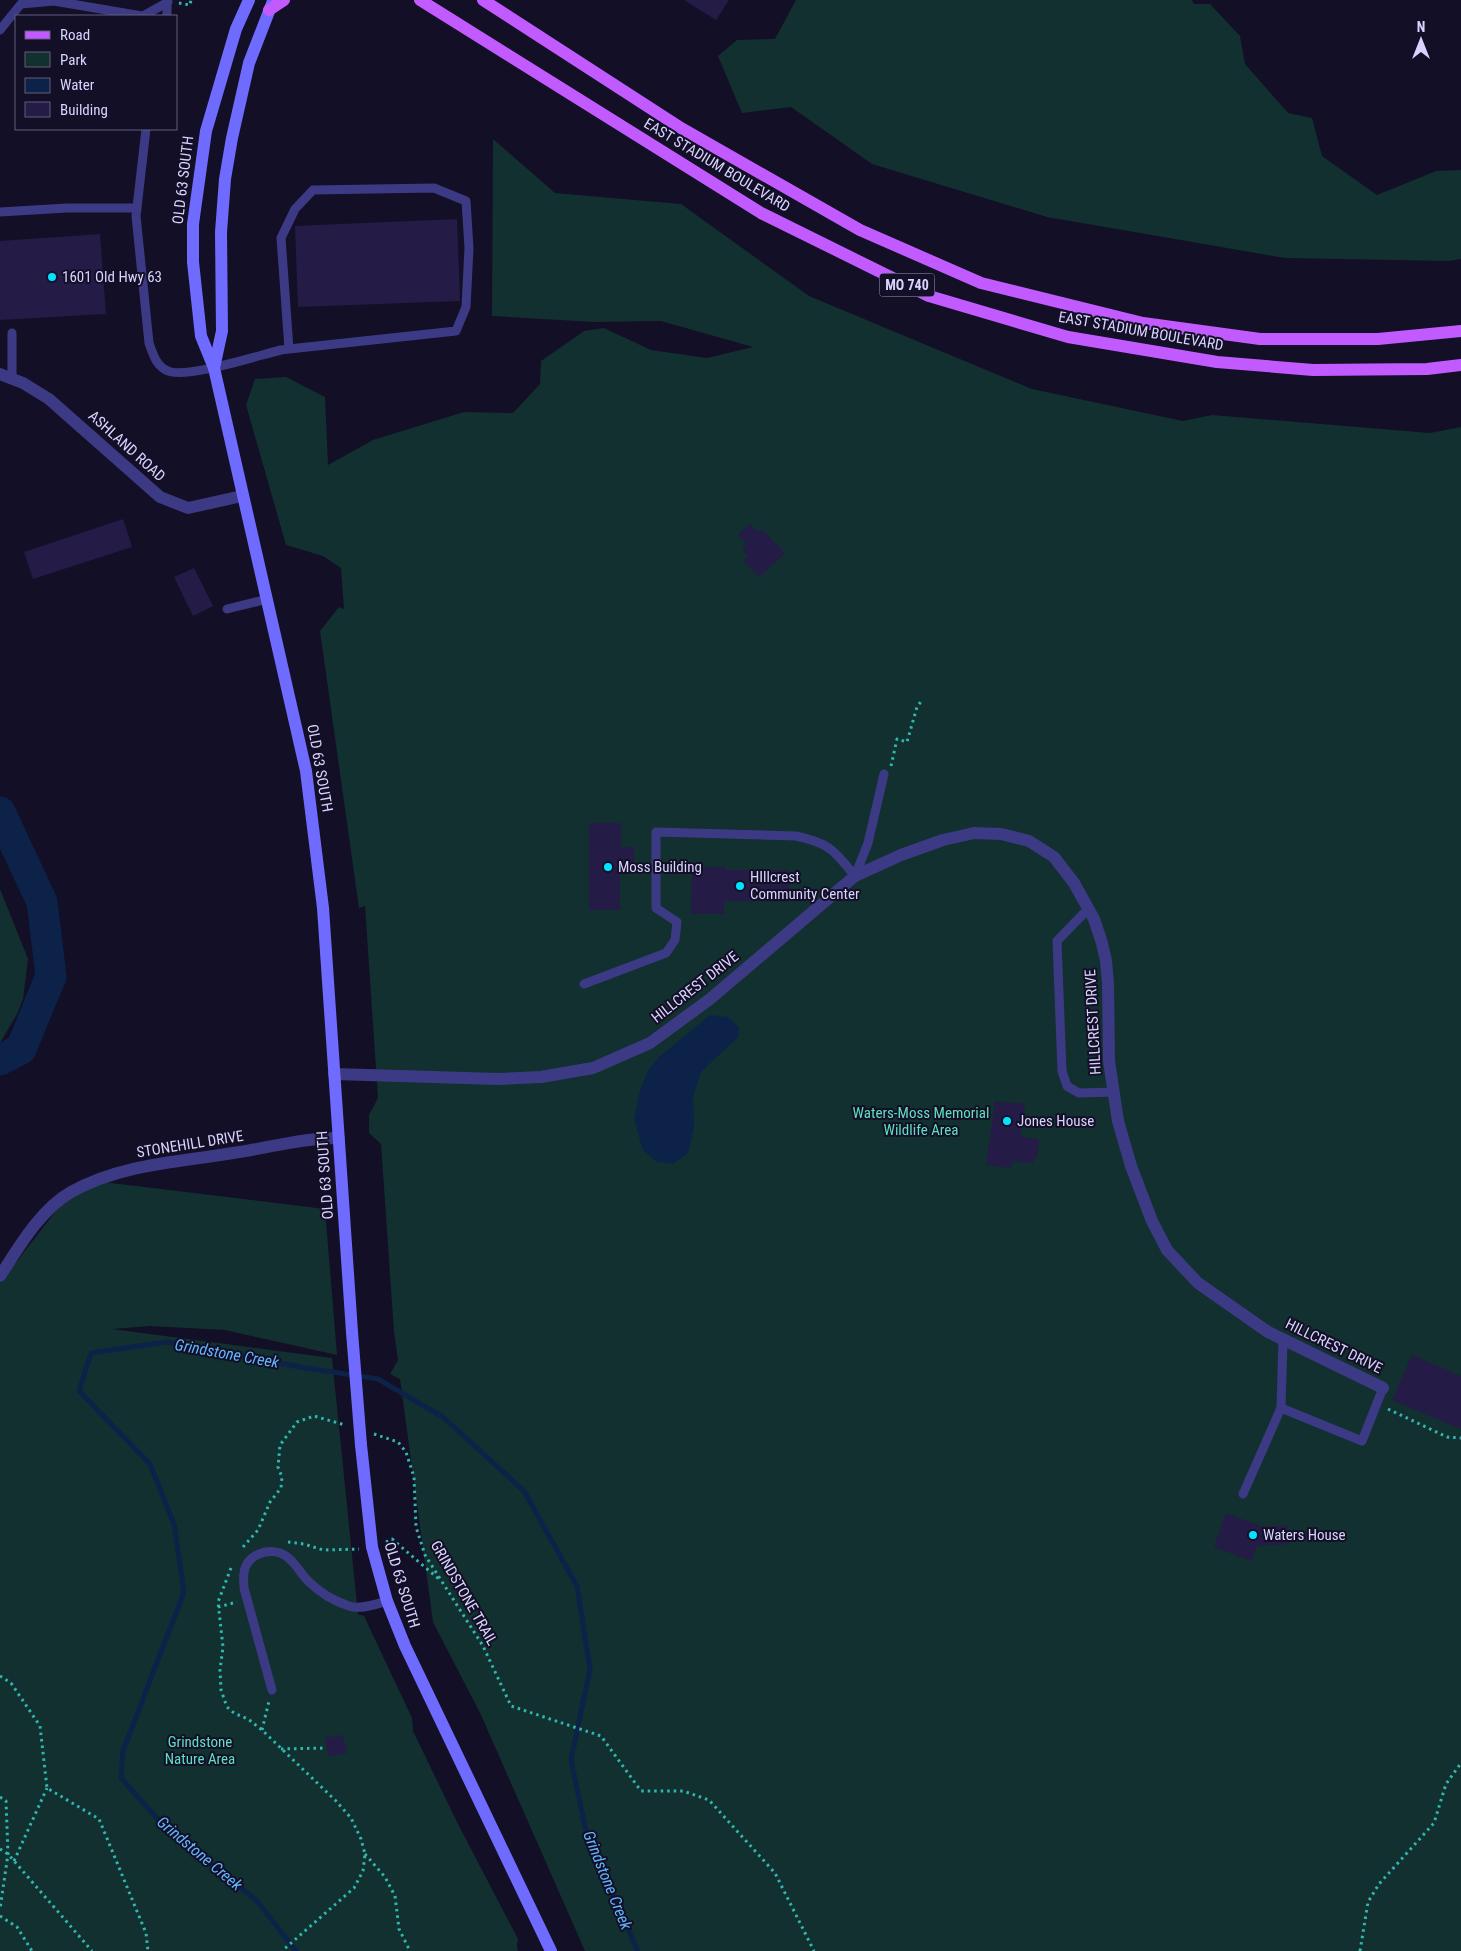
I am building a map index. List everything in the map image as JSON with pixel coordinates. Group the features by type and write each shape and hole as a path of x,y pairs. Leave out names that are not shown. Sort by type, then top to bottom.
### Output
{"main road":[{"name":"OLD 63 SOUTH","path":"249,0 236,29 206,131 193,224 193,262 202,336 214,368 306,772 323,908 352,1332 361,1445 372,1547 387,1601 405,1646 551,1951"},
{"path":"271,5 284,0"},
{"name":"EAST STADIUM BOULEVARD","path":"420,0 760,213 930,296 1068,337 1217,362 1312,370 1427,369 1461,366"},
{"name":"EAST STADIUM BOULEVARD","path":"483,0 680,128 860,230 981,283 1143,323 1260,339 1378,339 1461,331"},
{"name":"OLD 63 SOUTH","path":"214,368 222,331 221,232 226,170 249,63 271,5"}],"street":[{"name":"ASHLAND ROAD","path":"0,374 50,399 160,497 188,508 242,496"},
{"name":"HILLCREST DRIVE","path":"334,1074 498,1079 541,1077 593,1068 650,1043 695,1010 855,876 900,855 942,840 974,833 1002,834 1029,841 1054,857 1074,882 1094,919 1106,961 1110,1061 1118,1121 1131,1166 1152,1220 1167,1250 1198,1283 1268,1332 1383,1388"},
{"name":"STONEHILL DRIVE","path":"0,1276 45,1214 70,1193 102,1178 162,1162 233,1154 323,1138 339,1138"}],"lane":[{"path":"144,15 168,1"},
{"path":"167,15 168,1"},
{"path":"0,30 21,4 54,2 136,15"},
{"path":"146,130 137,208 149,343 154,360 168,371 183,372 214,368 289,349 456,331 466,307 469,248 466,201 434,188 313,190 294,209 281,238 289,349"},
{"path":"0,212 67,208 137,208"},
{"path":"12,333 12,379"},
{"path":"227,609 268,599"},
{"path":"584,984 666,953 675,940 677,922 656,908 656,832 796,836 817,840 835,852 855,876 868,843 884,774"},
{"path":"1088,909 1057,941 1062,1071 1067,1086 1079,1093 1114,1092"},
{"path":"1243,1494 1281,1408 1283,1340"},
{"path":"1281,1408 1362,1442 1383,1388"},
{"path":"272,1690 244,1588 244,1571 249,1561 257,1554 268,1551 281,1553 294,1563 307,1580 328,1597 352,1608 387,1601"}],"path":[{"path":"884,774 892,764 897,739 907,742 917,707 923,700"},
{"path":"1377,1404 1447,1437 1461,1438"},
{"path":"239,1552 258,1530 270,1502 281,1488 282,1477 278,1467 280,1445 297,1422 314,1416 350,1427"},
{"name":"GRINDSTONE TRAIL","path":"369,1432 398,1442 406,1452 414,1477 416,1527 425,1554 483,1646 511,1706 601,1736 641,1791 683,1791 709,1800 775,1873 814,1951"},
{"path":"286,1542 304,1544 323,1550 348,1550 372,1547 392,1540 442,1582"},
{"path":"247,1542 254,1542"},
{"path":"231,1567 218,1602 223,1647 220,1670 221,1690 228,1707 234,1713 248,1719 262,1730 351,1818 361,1839 365,1854 362,1871 354,1888 282,1951"},
{"path":"218,1607 247,1600"},
{"path":"0,1676 11,1683 40,1726 46,1788 14,1861"},
{"path":"262,1730 272,1690"},
{"path":"281,1748 326,1748"},
{"path":"1360,1951 1368,1902 1379,1884 1434,1823 1446,1784 1461,1763"},
{"path":"46,1788 99,1819 146,1933 148,1951"},
{"path":"0,1797 6,1801 8,1854 0,1909"},
{"path":"0,1849 8,1854 92,1951"},
{"path":"365,1854 385,1877 395,1896 399,1929 410,1951"},
{"path":"0,1916 17,1927 32,1951"}],"green space":[{"path":"796,0 1192,0 1194,4 1210,4 1240,36 1245,64 1288,113 1312,118 1322,156 1377,195 1436,171 1461,170 1461,259 1449,261 1285,258 1047,217 872,164 791,107 742,113 718,56 737,40 775,39"},
{"name":"Waters-Moss Memorial Wildlife Area","path":"493,139 555,193 681,204 809,296 1032,389 1183,421 1212,415 1430,433 1461,427 1461,1951 585,1951 481,1715 433,1622 400,1379 390,1374 398,1360 394,1332 381,1144 369,1133 369,1115 378,1098 365,906 359,908 320,631 339,607 344,609 341,568 323,556 286,545 246,405 255,379 286,377 325,397 328,465 373,440 464,412 513,413 540,384 541,361 584,331 604,328 651,350 707,358 753,347 661,321 594,322 492,316"},
{"path":"0,889 28,959 23,999 17,1014 0,1043"},
{"name":"Grindstone Nature Area","path":"103,1182 325,1209 337,1355 225,1330 150,1326 112,1329 332,1358 358,1614 364,1616 412,1718 413,1731 458,1824 518,1939 518,1951 0,1951 0,1283 66,1198"}],"water":[{"path":"710,1015 728,1017 739,1027 738,1037 701,1072 693,1097 694,1127 688,1153 673,1164 657,1162 643,1150 634,1120 639,1094 648,1070 659,1057"}],"building":[{"path":"684,0 729,0 716,20"},
{"path":"457,219 460,301 298,307 295,226"},
{"name":"1601 Old Hwy 63","path":"100,234 106,314 0,320 0,241"},
{"path":"123,519 132,547 33,579 24,552"},
{"path":"750,524 758,532 762,529 785,553 759,577 743,560 748,556 742,549 747,544 738,535"},
{"path":"194,568 213,606 193,616 174,577"},
{"name":"Moss Building","path":"589,823 621,823 621,847 634,847 634,864 627,864 627,870 620,870 620,910 589,910"},
{"name":"HIllcrest Community Center","path":"692,867 726,867 726,870 789,870 789,902 724,901 724,914 691,914"},
{"name":"Jones House","path":"995,1101 1025,1104 1020,1137 1039,1139 1037,1158 1034,1158 1033,1163 1012,1161 1011,1168 986,1165"},
{"path":"1412,1355 1461,1376 1461,1429 1392,1400"},
{"name":"Waters House","path":"1226,1513 1263,1527 1287,1525 1289,1544 1257,1546 1252,1561 1214,1547"},
{"path":"343,1735 347,1753 328,1756 325,1738"}],"waterway":[{"path":"0,812 42,902 51,976 21,1049 0,1060"},
{"name":"Grindstone Creek","path":"296,1951 257,1901 164,1826 121,1778 123,1751 184,1592 174,1524 150,1464 79,1391 91,1353 167,1342 300,1367 378,1379 443,1417 524,1491 577,1586 590,1669 571,1760 588,1841 638,1951"}],"place":[{"name":"1601 Old Hwy 63","path":"52,277"},
{"name":"Moss Building","path":"608,867"},
{"name":"HIllcrest Community Center","path":"740,886"},
{"name":"Jones House","path":"1007,1121"},
{"name":"Waters House","path":"1253,1535"}]}
